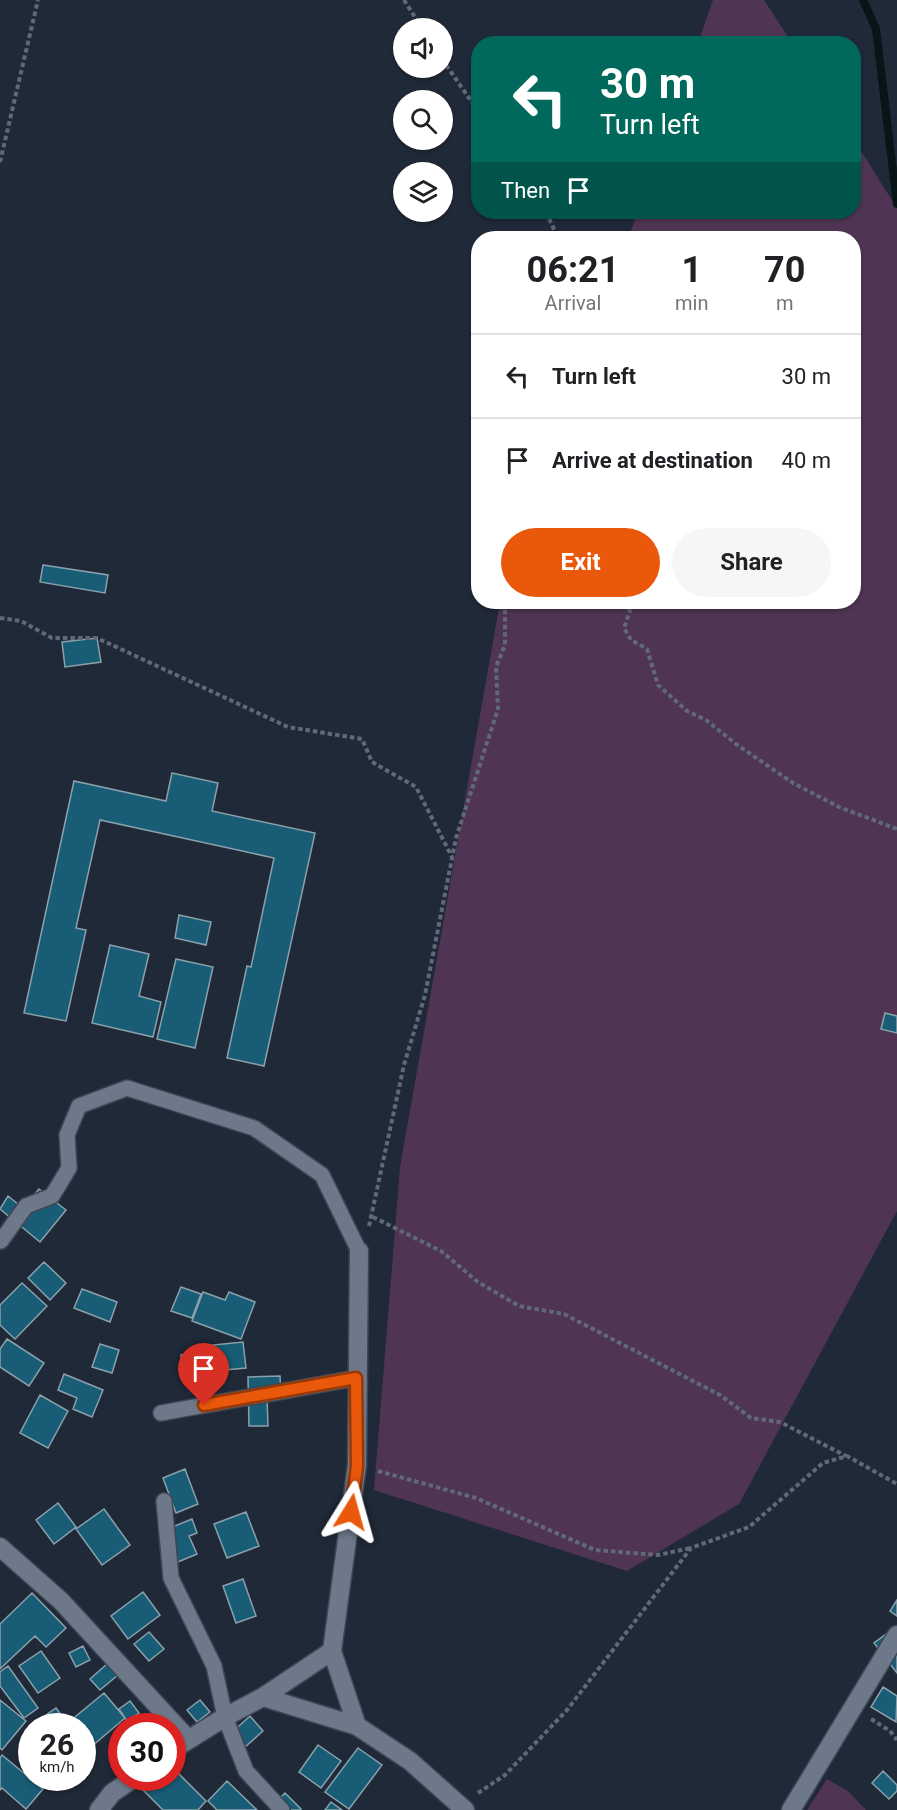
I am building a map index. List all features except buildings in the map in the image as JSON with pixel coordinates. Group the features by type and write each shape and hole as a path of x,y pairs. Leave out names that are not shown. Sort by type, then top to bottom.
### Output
{"street":[{"path":"357,1726 333,1651 357,1466 356,1378 359,1251"},
{"path":"0,1547 61,1601 188,1740 263,1697 333,1651"},
{"path":"791,1810 897,1635"},
{"path":"263,1697 357,1726 410,1761 463,1807"},
{"path":"99,1810 115,1791"}],"lane":[{"path":"1,1241 26,1206 52,1196 69,1168 67,1135 79,1106 127,1088 254,1128 322,1174 359,1251"},
{"path":"161,1413 356,1378"},
{"path":"164,1501 171,1578 214,1666 225,1717 246,1771 282,1810"}],"path":[{"path":"0,162 38,0"},
{"path":"404,0 416,18"},
{"path":"453,75 471,101"},
{"path":"359,1251 373,1217 404,1065 425,995 456,838 498,709 496,667 505,645 505,609"},
{"path":"629,609 624,628 631,640 647,649 658,685 687,711 706,720 736,744 793,783 839,807 897,829"},
{"path":"0,618 21,621 52,638 97,638 288,727 362,739 372,762 416,787 452,857"},
{"path":"373,1217 441,1251 478,1282 519,1306 564,1314 720,1395 751,1418 780,1422 897,1484"},
{"path":"357,1466 476,1498 595,1550 658,1555 691,1548 749,1527 823,1463 847,1456"},
{"path":"463,1807 505,1775 567,1710 691,1548"},
{"path":"853,1708 890,1731 897,1740"}],"shaded area":[{"path":"713,0 764,0 787,36 700,36"},
{"path":"861,151 897,208 897,1211 739,1504 627,1571 374,1490 400,1167 499,609 861,609 861,231 631,231 635,219 861,219"},
{"path":"827,1779 848,1791 866,1810 807,1810"}],"waterway":[{"path":"863,0 876,29 897,204"}],"route":[{"path":"204,1405 356,1378 357,1466 351,1512"}]}
